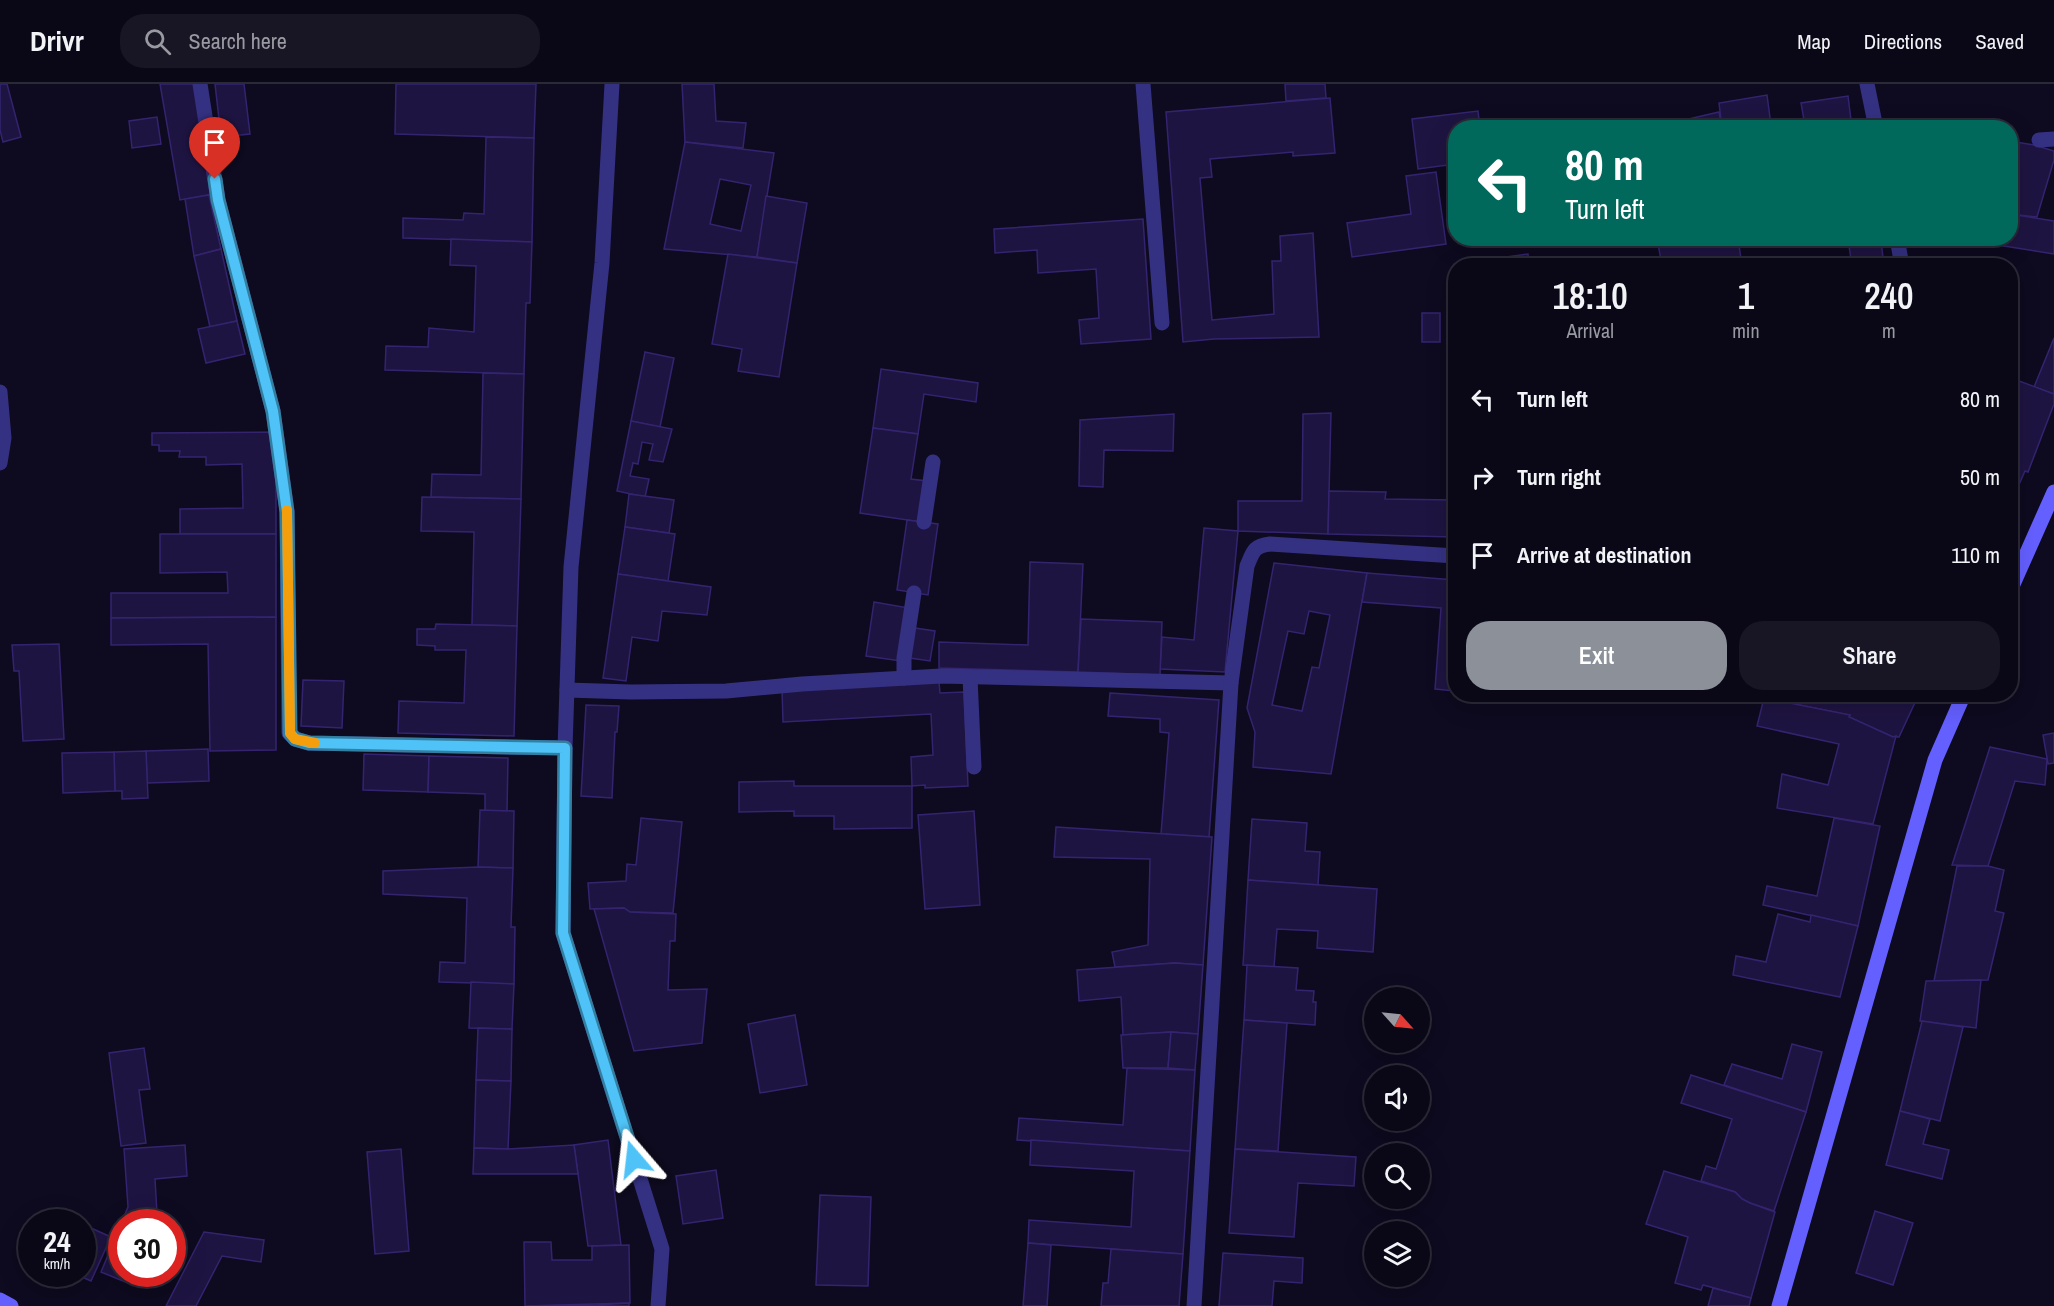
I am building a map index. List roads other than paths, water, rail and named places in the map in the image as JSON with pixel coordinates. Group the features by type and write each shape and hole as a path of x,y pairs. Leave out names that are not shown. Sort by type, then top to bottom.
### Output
{"street":[{"path":"200,84 218,200 273,411 287,512 290,733 295,739 309,743 565,748"},
{"path":"612,84 602,262 571,567 565,748 563,933 662,1249 658,1306"},
{"path":"1143,84 1162,323"},
{"path":"1867,84 1874,120"},
{"path":"0,392 4,438 0,463"},
{"path":"924,522 933,462"},
{"path":"2018,569 2054,492"},
{"path":"1194,1306 1231,683 1247,566 1253,551 1259,545 1270,544 1448,556"},
{"path":"904,678 904,658 914,593"},
{"path":"567,690 717,691 904,678 970,677 1231,683"},
{"path":"970,677 974,767"},
{"path":"1779,1306 1935,760 1960,702"},
{"path":"0,1300 11,1306"}]}
